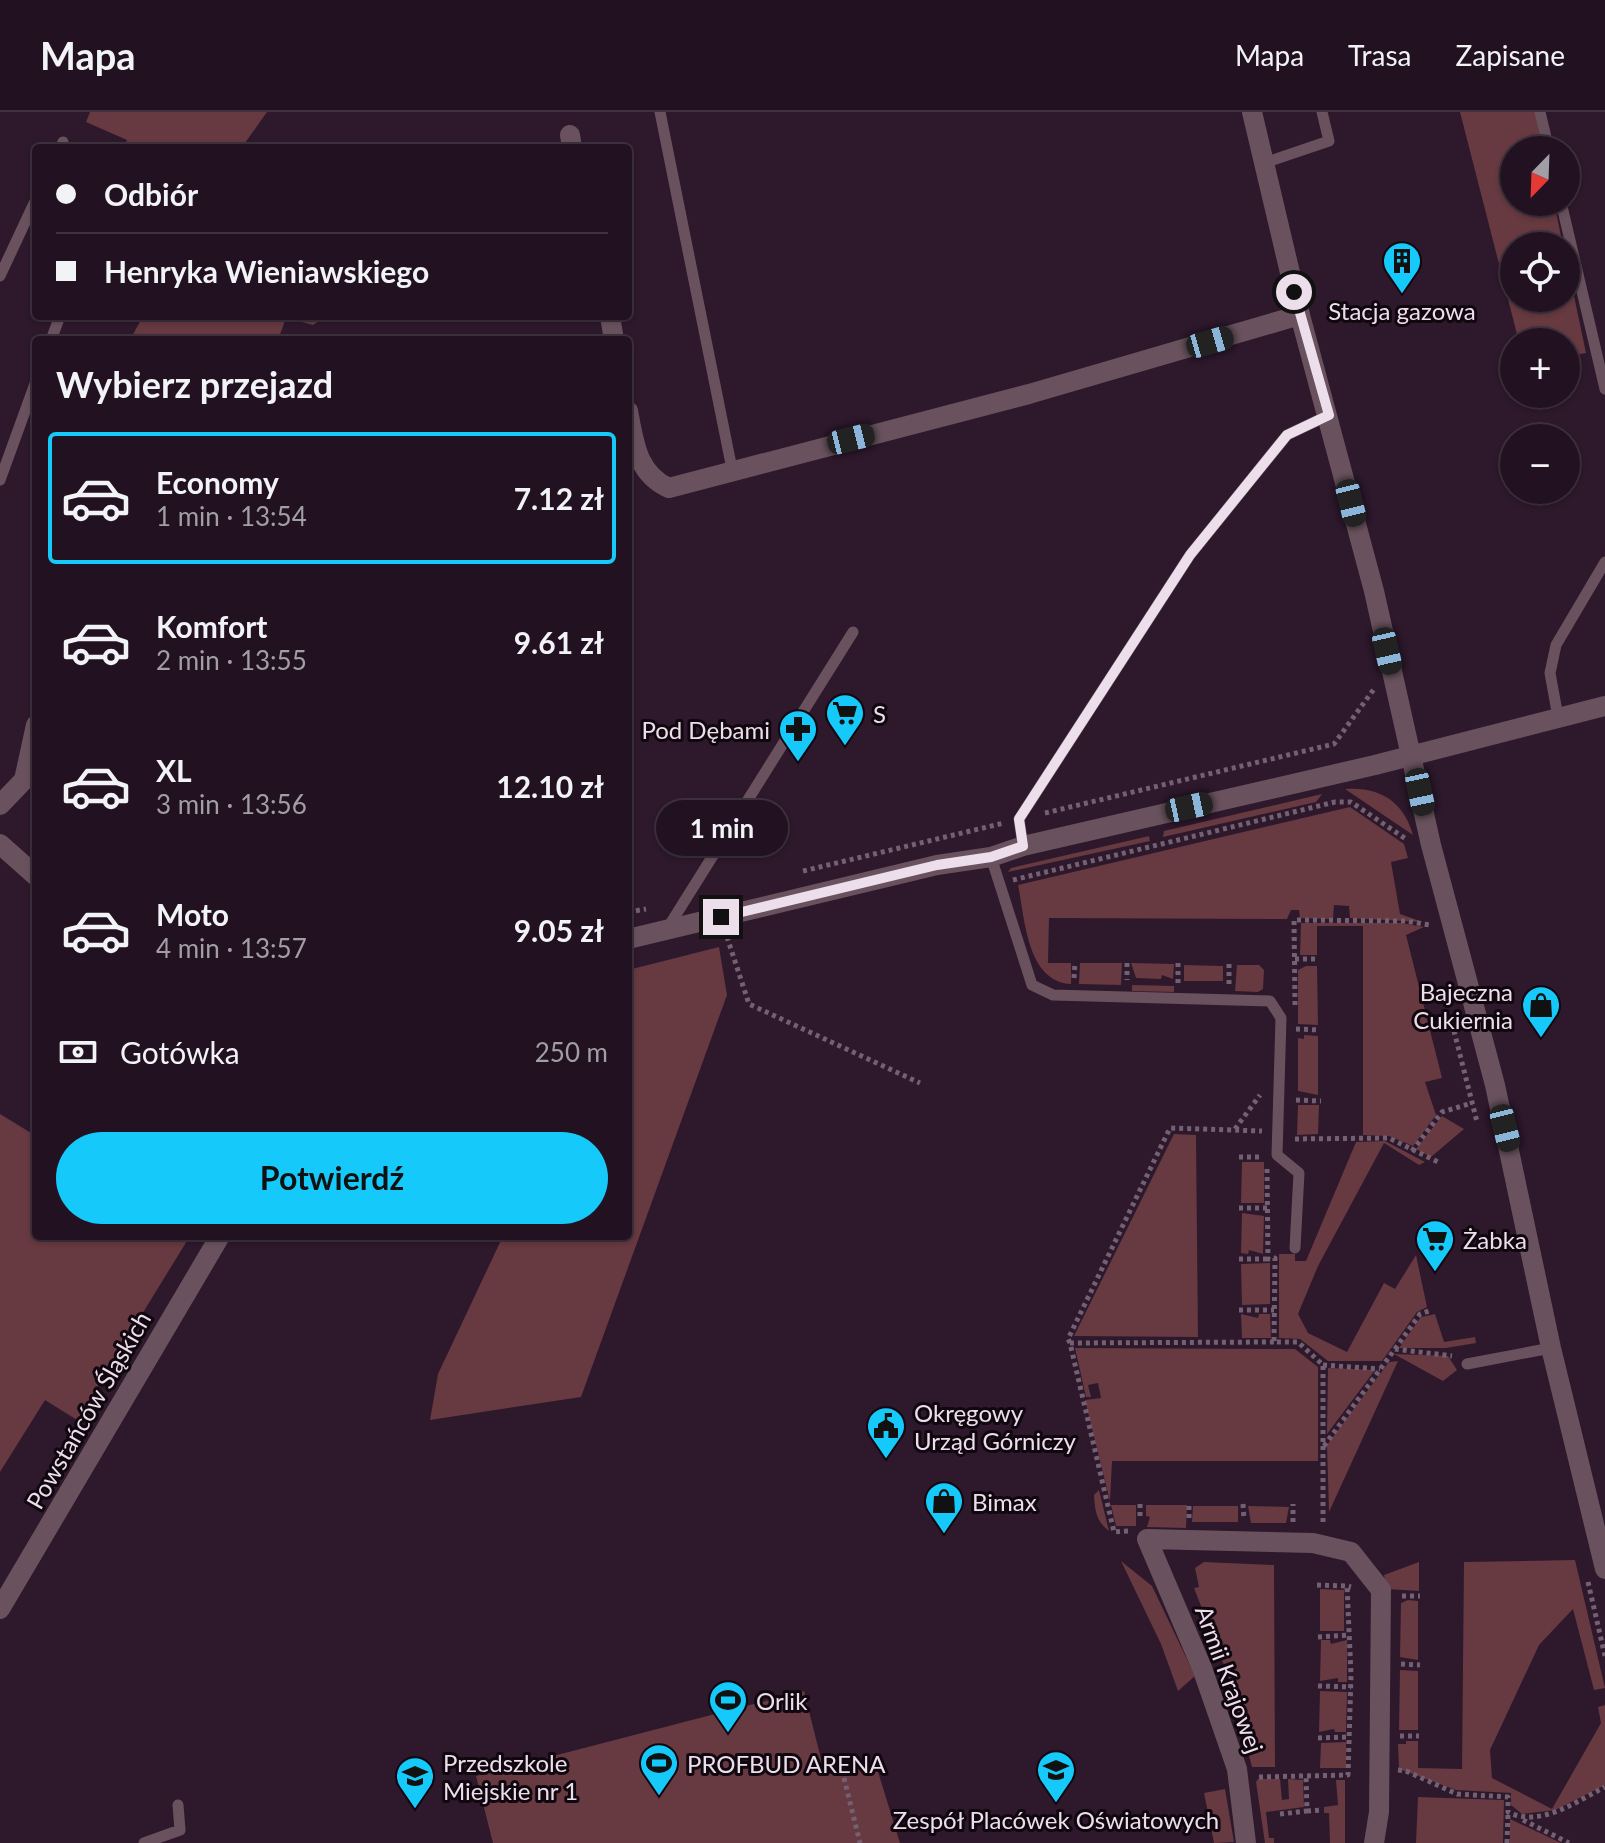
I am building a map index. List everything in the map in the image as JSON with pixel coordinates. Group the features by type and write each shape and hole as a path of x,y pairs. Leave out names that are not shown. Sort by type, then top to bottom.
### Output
{"street":[{"path":"1252,112 1300,315 1329,415 1412,754 1431,845 1497,1093 1595,1570"},
{"path":"632,432 636,454 654,482 669,488 732,469 1029,394 1300,315"},
{"path":"632,938 937,865 991,857 1023,846 1605,706"},
{"path":"0,805 24,780 32,743"},
{"path":"0,844 32,872"},
{"name":"Powstańców Śląskich","path":"0,1609 218,1240"},
{"path":"1144,1535 1313,1543 1351,1552 1388,1596 1377,1767 1379,1812 1374,1843"},
{"name":"Armii Krajowej","path":"1144,1535 1202,1668 1237,1769 1246,1843"}],"lane":[{"path":"660,112 732,469"},
{"path":"1264,163 1329,141 1322,112"},
{"path":"1540,112 1546,136"},
{"path":"0,276 32,208"},
{"path":"1564,216 1605,389"},
{"path":"0,480 32,392"},
{"path":"1023,846 1019,819 1190,555 1287,435 1329,415"},
{"path":"1558,717 1550,673 1556,645 1605,562"},
{"path":"667,929 853,632"},
{"path":"991,857 1032,985 1053,995 1270,1001 1281,1018 1277,1155 1299,1173 1295,1248"},
{"path":"1467,1364 1551,1348"},
{"path":"144,1843 180,1830 178,1805"}],"path":[{"path":"795,873 1334,744 1377,685"},
{"path":"1351,802 1409,841 1412,851"},
{"path":"1013,880 1016,894"},
{"path":"632,911 687,900"},
{"path":"1426,910 1433,939"},
{"path":"721,917 749,1004 920,1083"},
{"path":"1295,1012 1294,920 1405,921 1430,925"},
{"path":"1295,959 1319,959"},
{"path":"1074,987 1075,962"},
{"path":"1127,963 1127,985 1140,982"},
{"path":"1178,963 1178,984"},
{"path":"1229,964 1232,1000"},
{"path":"1165,983 1191,984"},
{"path":"1216,985 1229,985"},
{"path":"1449,1011 1479,1128"},
{"path":"1295,1043 1295,1027 1320,1030"},
{"path":"1235,1130 1267,1085"},
{"path":"1295,1086 1295,1113"},
{"path":"1295,1100 1321,1101"},
{"path":"1412,1151 1442,1112 1472,1103"},
{"path":"1294,1126 1294,1139 1389,1138 1440,1163"},
{"path":"1144,1535 1114,1532 1068,1339 1170,1128 1266,1131 1268,1259"},
{"path":"1239,1157 1267,1157"},
{"path":"1239,1208 1267,1208"},
{"path":"1239,1259 1275,1258 1274,1342"},
{"path":"1239,1310 1274,1310"},
{"path":"1323,1448 1420,1314 1429,1311"},
{"path":"1070,1343 1298,1342 1323,1365 1380,1369"},
{"path":"1395,1349 1447,1352 1467,1364"},
{"path":"1323,1365 1323,1527"},
{"path":"1189,1504 1189,1523 1202,1524"},
{"path":"1243,1504 1244,1525 1256,1526"},
{"path":"1293,1504 1293,1527"},
{"path":"1280,1526 1308,1527"},
{"path":"1595,1570 1605,1656"},
{"path":"1317,1585 1347,1586 1388,1596 1420,1596"},
{"path":"1249,1777 1348,1775 1351,1687 1347,1586"},
{"path":"1318,1637 1349,1635"},
{"path":"1396,1663 1420,1665"},
{"path":"1318,1686 1351,1687"},
{"path":"1395,1736 1419,1736"},
{"path":"1318,1738 1349,1737"},
{"path":"1377,1767 1406,1771 1457,1794 1508,1797 1507,1843"},
{"path":"1306,1776 1307,1811"},
{"path":"844,1778 860,1843"},
{"path":"1523,1820 1551,1814 1605,1787"},
{"path":"1280,1814 1322,1810"},
{"path":"1508,1812 1569,1843"}],"shaded area":[{"path":"90,112 267,112 246,144 126,144 127,140 86,122"},
{"path":"1460,112 1535,112 1540,136 1500,136 1500,216 1557,216 1560,232 1500,232 1500,268"},
{"path":"1511,312 1577,312 1586,353 1580,354 1580,328 1515,328"},
{"path":"141,320 285,320 279,336 132,336"},
{"path":"294,320 321,320 313,325"},
{"path":"1345,789 1369,790 1389,798 1404,813 1413,835"},
{"path":"1322,794 1316,802 1163,837 1164,831"},
{"path":"1350,807 1404,844 1408,858 1391,862 1400,914 1423,922 1350,918 1349,906 1334,905 1333,919 1300,918 1299,910 1291,910 1287,919 1049,918 1048,963 1071,963 1071,984 1056,981 1037,961 1026,931 1018,885"},
{"path":"1149,836 1150,841 1008,872 1011,868"},
{"path":"1301,923 1401,923 1424,927 1406,935 1442,1078 1425,1082 1436,1115 1413,1146 1389,1136 1363,1135 1363,926 1317,926 1317,955 1300,955"},
{"path":"719,947 727,995 581,1397 430,1420 438,1374 501,1240 632,1240 632,969"},
{"path":"1080,963 1122,963 1121,985 1079,984"},
{"path":"1131,963 1174,964 1173,979 1162,975 1161,979 1136,978"},
{"path":"1184,965 1223,966 1223,981 1184,981"},
{"path":"1237,965 1259,965 1264,970 1263,989 1258,992 1235,991"},
{"path":"1317,966 1318,1025 1298,1024 1298,970"},
{"path":"1132,985 1174,986 1174,992 1132,991"},
{"path":"1304,1035 1318,1036 1318,1095 1298,1091 1298,1038 1304,1039"},
{"path":"1298,1105 1319,1105 1318,1134 1297,1135"},
{"path":"0,1114 32,1134 32,1240 188,1240 77,1420 45,1400 0,1472"},
{"path":"1442,1116 1464,1129 1431,1157 1416,1149"},
{"path":"1174,1134 1196,1135 1198,1337 1074,1336"},
{"path":"1385,1141 1425,1162 1419,1165 1384,1143 1318,1266 1298,1314 1308,1333 1347,1352 1384,1283 1395,1289 1416,1255 1427,1307 1417,1312 1382,1361 1328,1361 1300,1339 1279,1338 1279,1254 1295,1254 1295,1261 1306,1261 1356,1142"},
{"path":"1242,1162 1264,1162 1264,1203 1241,1203"},
{"path":"1242,1213 1264,1216 1263,1254 1249,1250 1248,1254 1241,1253"},
{"path":"1270,1263 1270,1304 1242,1305 1241,1264"},
{"path":"1241,1314 1258,1318 1259,1314 1270,1314 1271,1338 1242,1338"},
{"path":"1435,1314 1444,1342 1475,1337 1476,1343 1446,1348 1399,1348 1421,1317"},
{"path":"1075,1348 1295,1349 1318,1367 1318,1461 1112,1461 1110,1501 1085,1400 1101,1398 1098,1383 1088,1385 1091,1397 1086,1397"},
{"path":"1394,1354 1448,1356 1457,1370 1443,1381"},
{"path":"1398,1361 1329,1512 1327,1445 1389,1362"},
{"path":"1328,1368 1375,1370 1327,1434"},
{"path":"1099,1490 1109,1531 1096,1511 1094,1495"},
{"path":"1111,1505 1136,1505 1136,1526 1116,1526"},
{"path":"1146,1505 1187,1505 1186,1528 1147,1527 1150,1517 1146,1516"},
{"path":"1193,1506 1238,1506 1238,1522 1192,1522"},
{"path":"1248,1506 1289,1507 1286,1523 1251,1523"},
{"path":"1575,1560 1605,1688 1594,1690 1573,1609 1539,1645 1490,1750 1492,1778 1552,1809 1601,1723 1598,1707 1605,1705 1605,1785 1555,1810 1522,1814 1511,1805 1511,1793 1456,1790 1399,1769 1398,1744 1418,1741 1418,1768 1462,1769 1464,1562"},
{"path":"1121,1561 1152,1586 1195,1676 1178,1691 1161,1644"},
{"path":"1204,1562 1274,1565 1275,1767 1252,1767 1229,1678 1194,1588 1199,1587 1195,1568"},
{"path":"1419,1562 1419,1591 1387,1589 1384,1575"},
{"path":"1320,1589 1344,1590 1344,1631 1320,1631"},
{"path":"1418,1601 1418,1660 1400,1657 1401,1603"},
{"path":"1321,1640 1330,1640 1331,1644 1347,1640 1347,1682 1338,1682 1338,1678 1320,1681"},
{"path":"1400,1670 1418,1671 1418,1730 1399,1730"},
{"name":"Orlik","path":"804,1691 825,1775 875,1762 900,1843 493,1843 476,1776"},
{"path":"1320,1691 1347,1692 1346,1732 1335,1732 1334,1729 1319,1732"},
{"path":"1346,1742 1346,1768 1320,1768 1321,1743"},
{"path":"1258,1779 1280,1779 1282,1800 1289,1799 1288,1779 1303,1780 1304,1807 1266,1812 1269,1838 1274,1838 1274,1843 1265,1843"},
{"path":"1336,1780 1345,1780 1345,1843 1330,1843 1329,1813 1324,1813 1324,1807 1338,1805"},
{"path":"1225,1789 1234,1842 1214,1843 1204,1793"},
{"path":"1418,1797 1504,1800 1503,1843 1416,1843"},
{"path":"1510,1819 1561,1843 1510,1843"}],"place":[{"name":"Stacja gazowa","path":"1402,295"},
{"name":"S","path":"845,747"},
{"name":"Pod Dębami","path":"798,763"},
{"name":"Bajeczna Cukiernia","path":"1541,1039"},
{"name":"Żabka","path":"1435,1273"},
{"name":"Okręgowy Urząd Górniczy","path":"886,1460"},
{"name":"Bimax","path":"944,1535"},
{"name":"Orlik","path":"728,1734"},
{"name":"PROFBUD ARENA","path":"659,1797"},
{"name":"Zespół Placówek Oświatowych","path":"1056,1804"},
{"name":"Przedszkole Miejskie nr 1","path":"415,1810"}],"route":[{"path":"721,917 937,865 991,857 1023,846 1019,819 1190,555 1287,435 1329,415 1294,292"}]}
